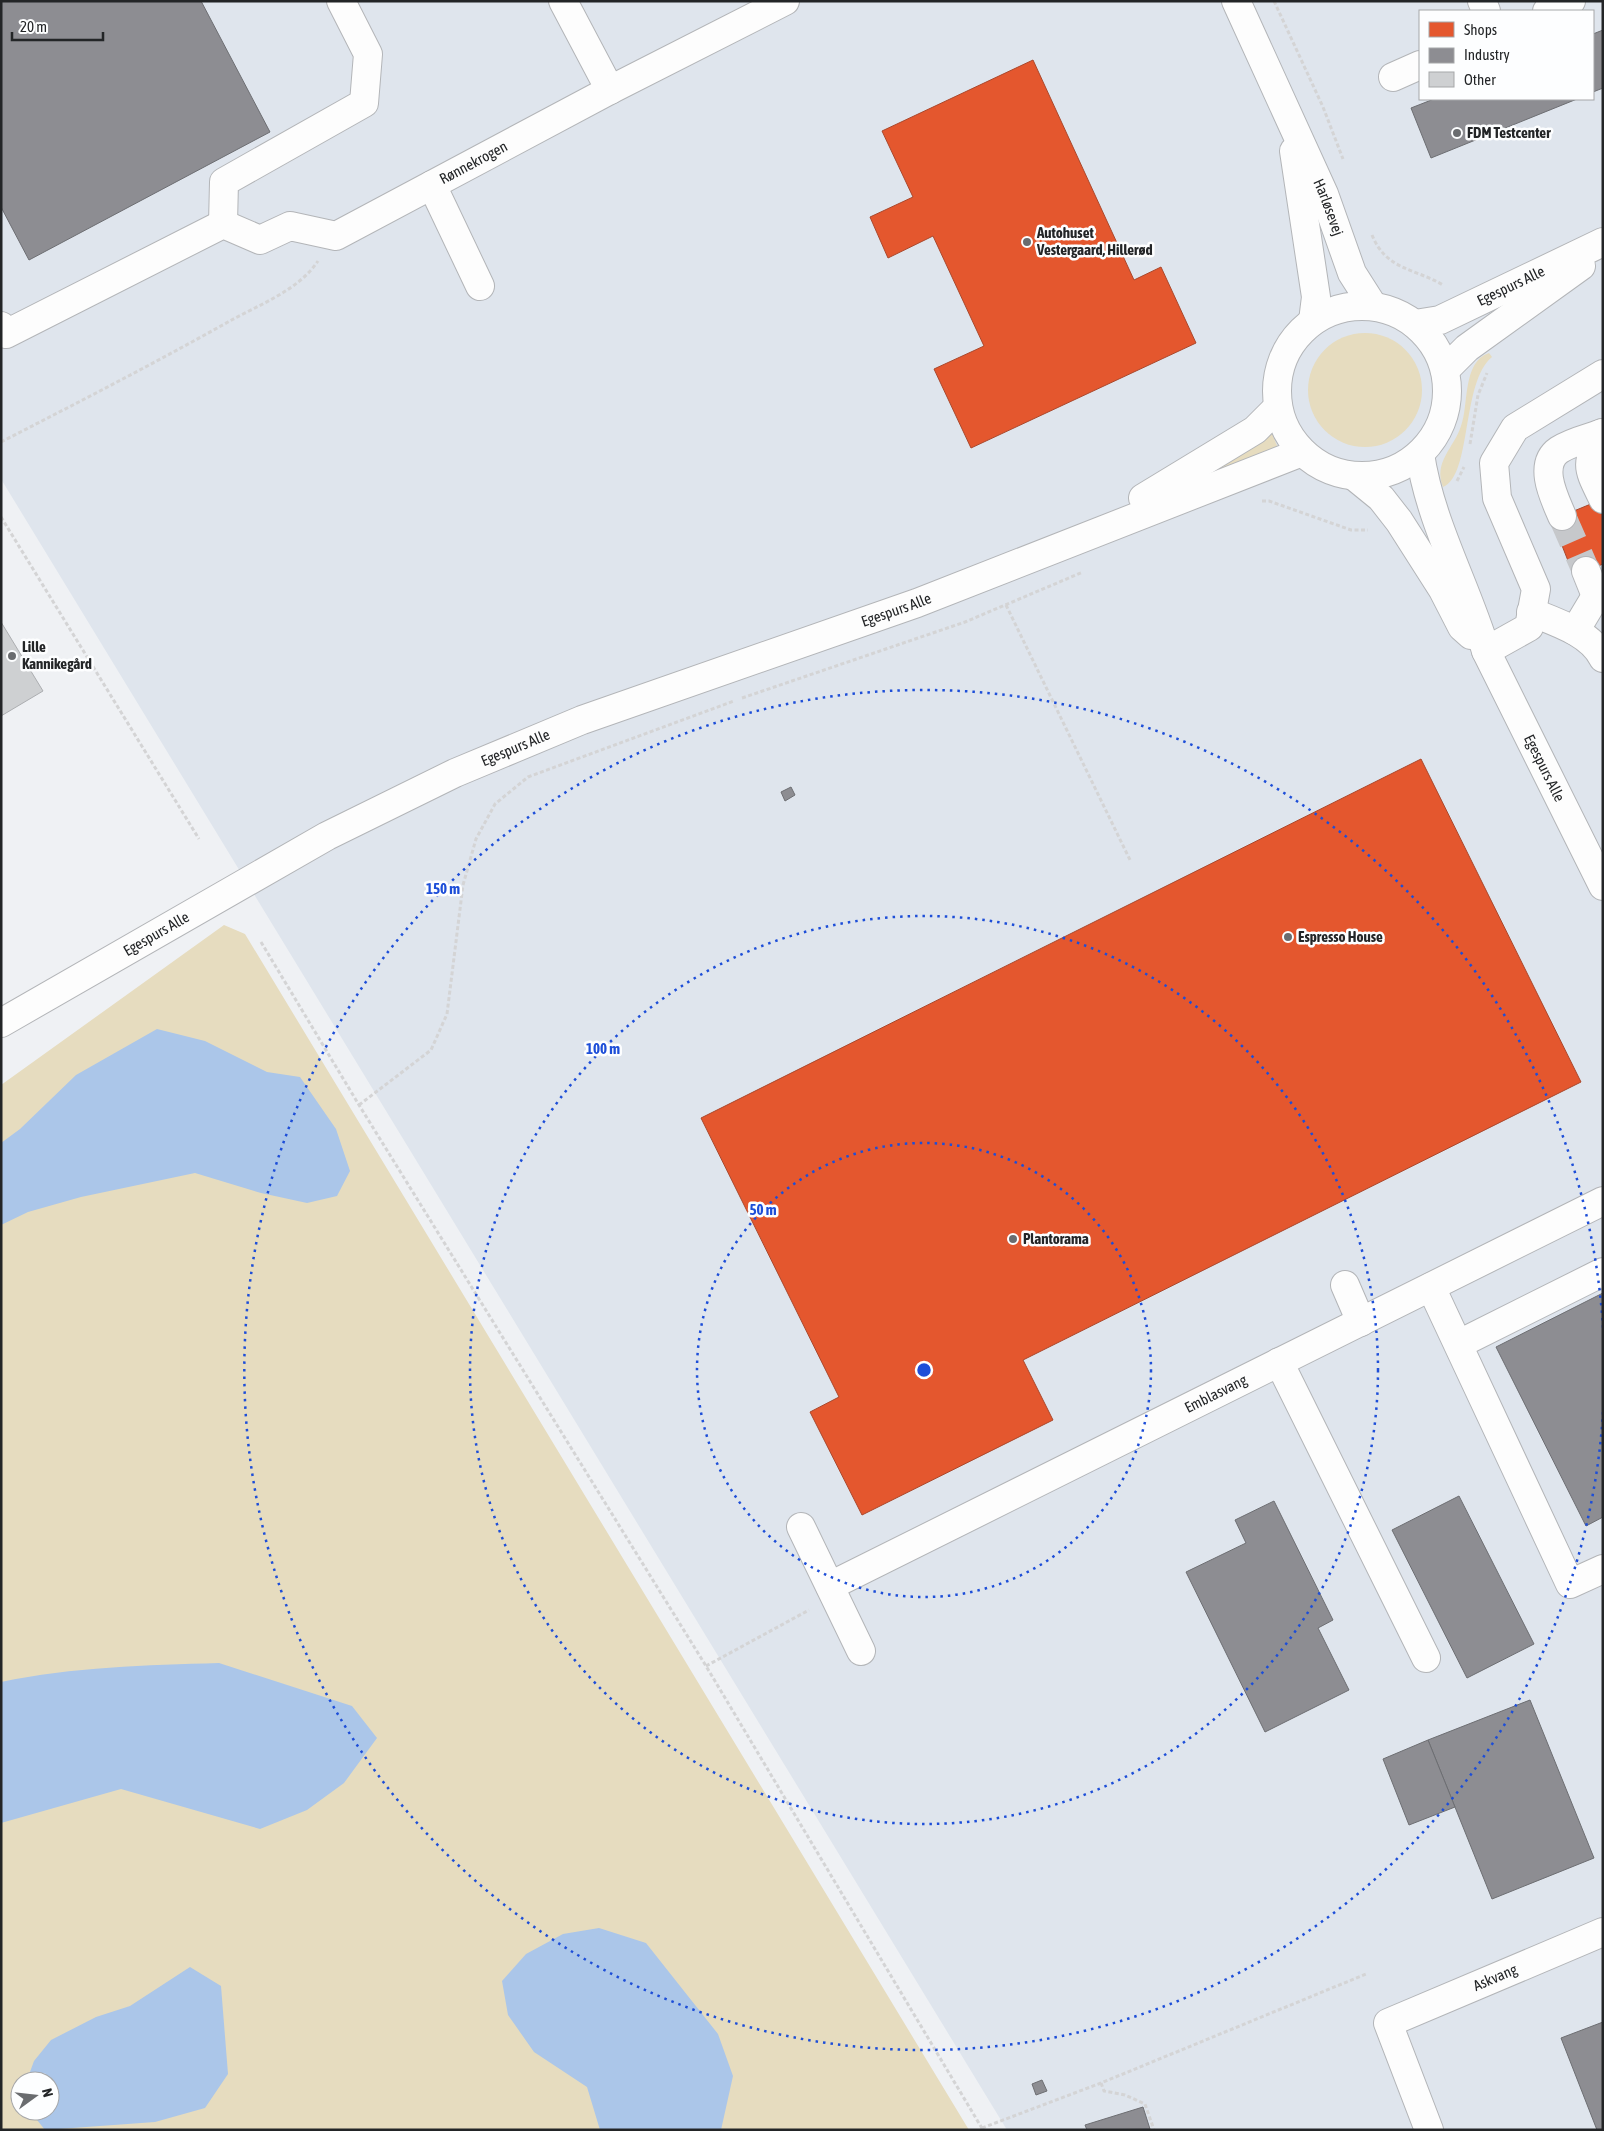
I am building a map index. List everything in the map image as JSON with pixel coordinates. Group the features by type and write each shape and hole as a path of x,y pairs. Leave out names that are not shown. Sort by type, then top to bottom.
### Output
{"street":[{"path":"223,224 224,182 364,102 368,54 341,1"},
{"path":"563,1 610,90"},
{"name":"Harløsevej","path":"1236,1 1324,194 1352,273 1373,306"},
{"path":"1550,10 1571,1"},
{"name":"Rønnekrogen","path":"336,236 769,5"},
{"path":"1393,77 1419,66"},
{"name":"Harløsevej","path":"1285,108 1299,179 1312,264 1316,297 1313,321"},
{"path":"432,185 480,286"},
{"path":"223,224 260,240 290,226 336,236"},
{"path":"1,326 6,334 223,224"},
{"name":"Egespurs Alle","path":"1416,324 1440,320 1468,308 1603,242"},
{"name":"Egespurs Alle","path":"1445,370 1467,348 1603,250"},
{"path":"1352,306 1373,306 1396,312 1416,324 1429,337 1439,353 1445,370 1448,393 1444,415 1435,436 1420,454 1406,465 1390,472 1372,476 1354,476 1335,472 1317,464 1302,452 1291,438 1283,423 1278,407 1277,388 1280,369 1287,351 1298,334 1313,321 1332,311 1352,306"},
{"path":"1486,650 1529,627 1536,589 1497,498 1494,462 1515,428 1603,374"},
{"name":"Egespurs Alle","path":"1062,545 1177,479 1247,435 1278,407"},
{"path":"1602,433 1590,456 1590,473 1603,498"},
{"path":"1562,516 1550,487 1549,470 1551,460 1558,451 1602,433"},
{"name":"Egespurs Alle","path":"1,1023 319,840 456,773 582,720 917,603 1302,452"},
{"name":"Egespurs Alle","path":"1420,454 1424,477 1432,503 1475,615 1486,650 1593,844 1603,886"},
{"name":"Egespurs Alle","path":"1354,476 1381,498 1399,521 1443,590 1462,627 1486,650"},
{"path":"1575,631 1599,595 1586,571"},
{"path":"1531,612 1575,631 1598,648 1603,658"},
{"name":"Emblasvang","path":"830,1586 1603,1201"},
{"path":"1459,1344 1603,1272"},
{"path":"1344,1285 1361,1322"},
{"path":"1431,1287 1570,1584 1603,1569"},
{"path":"1279,1362 1426,1658"},
{"path":"801,1527 861,1651"},
{"name":"Askvang","path":"1429,2130 1388,2023 1603,1932"}],"path":[{"path":"1274,1 1323,107 1343,160"},
{"path":"1370,230 1377,248 1390,262 1430,278 1453,292 1468,308"},
{"path":"1,442 196,340 284,291 309,275 336,236"},
{"path":"1468,454 1478,396 1486,374 1501,357 1484,336"},
{"path":"1432,503 1452,490 1466,464"},
{"path":"1260,500 1269,501 1351,530 1375,530 1399,521"},
{"path":"1,517 199,839"},
{"path":"360,1105 430,1050 447,1014 463,886 476,839 495,804 528,777 735,700 965,622 1088,570"},
{"path":"1006,605 1131,862"},
{"path":"261,942 706,1666 983,2129 1102,2083 1366,1974"},
{"path":"706,1666 821,1603 830,1586"},
{"path":"1102,2083 1104,2091 1125,2095 1145,2104 1154,2130"}],"shaded area":[{"path":"1,1 1603,1 1603,2130 1007,2130 1,479"},
{"path":"1365,333 1387,337 1405,350 1418,368 1422,390 1418,412 1405,430 1387,443 1365,447 1343,443 1325,430 1312,412 1308,390 1312,368 1325,350 1343,337"},
{"path":"1489,353 1492,357 1482,369 1475,386 1459,466 1452,479 1443,487 1441,478 1442,463 1461,426 1470,375 1474,365 1480,358"},
{"path":"1271,431 1278,448 1216,471 1217,468"},
{"path":"224,925 245,934 969,2130 1,2130 1,1085"}],"water":[{"path":"157,1029 205,1041 267,1072 300,1077 336,1129 350,1171 337,1196 307,1203 261,1193 195,1173 81,1197 28,1212 1,1225 1,1143 20,1129 76,1075"},
{"path":"219,1663 352,1706 377,1738 344,1783 307,1810 260,1829 121,1789 1,1823 1,1682 82,1670"},
{"path":"599,1928 646,1943 718,2034 733,2076 721,2130 600,2130 587,2087 534,2052 508,2015 502,1981 526,1954 563,1934"},
{"path":"190,1967 221,1986 228,2074 205,2108 155,2122 45,2130 38,2121 60,2121 60,2071 30,2071 34,2061 51,2040 96,2017 130,2006"}],"building: Shops":[{"path":"1033,60 1134,280 1161,267 1196,343 971,448 934,369 984,346 933,236 888,258 870,217 913,197 882,131"},
{"path":"1603,499 1603,564 1574,576 1552,520"},
{"name":"Plantorama","path":"1421,759 1581,1082 1023,1360 1053,1420 862,1515 810,1412 839,1397 701,1118"}],"building: Industry":[{"path":"1,1 201,1 270,132 29,260 1,207"},
{"path":"1603,30 1603,88 1594,92 1594,34"},
{"name":"FDM Testcenter","path":"1431,100 1575,100 1431,158 1411,108"},
{"path":"791,787 795,795 785,801 781,792"},
{"path":"1603,1293 1603,1517 1586,1526 1496,1347"},
{"path":"1459,1496 1534,1644 1467,1678 1392,1530"},
{"path":"1274,1501 1333,1620 1318,1628 1349,1690 1265,1732 1186,1572 1246,1543 1235,1520"},
{"path":"1530,1700 1594,1858 1492,1899 1428,1740"},
{"path":"1428,1740 1455,1807 1409,1825 1383,1759"},
{"path":"1603,2022 1603,2130 1597,2130 1561,2038"},
{"path":"1042,2080 1047,2091 1036,2095 1032,2084"},
{"path":"1143,2107 1150,2129 1087,2130 1085,2125"}],"building: Other":[{"name":"Lille Kannikegård","path":"1,622 43,691 1,716"}],"tunnel":[{"path":"1562,516 1586,571"}],"place":[{"name":"FDM Testcenter","path":"1457,133"},
{"name":"Autohuset Vestergaard, Hillerød","path":"1027,242"},
{"name":"Lille Kannikegård","path":"12,656"},
{"name":"Espresso House","path":"1288,937"},
{"name":"Plantorama","path":"1013,1239"}]}
